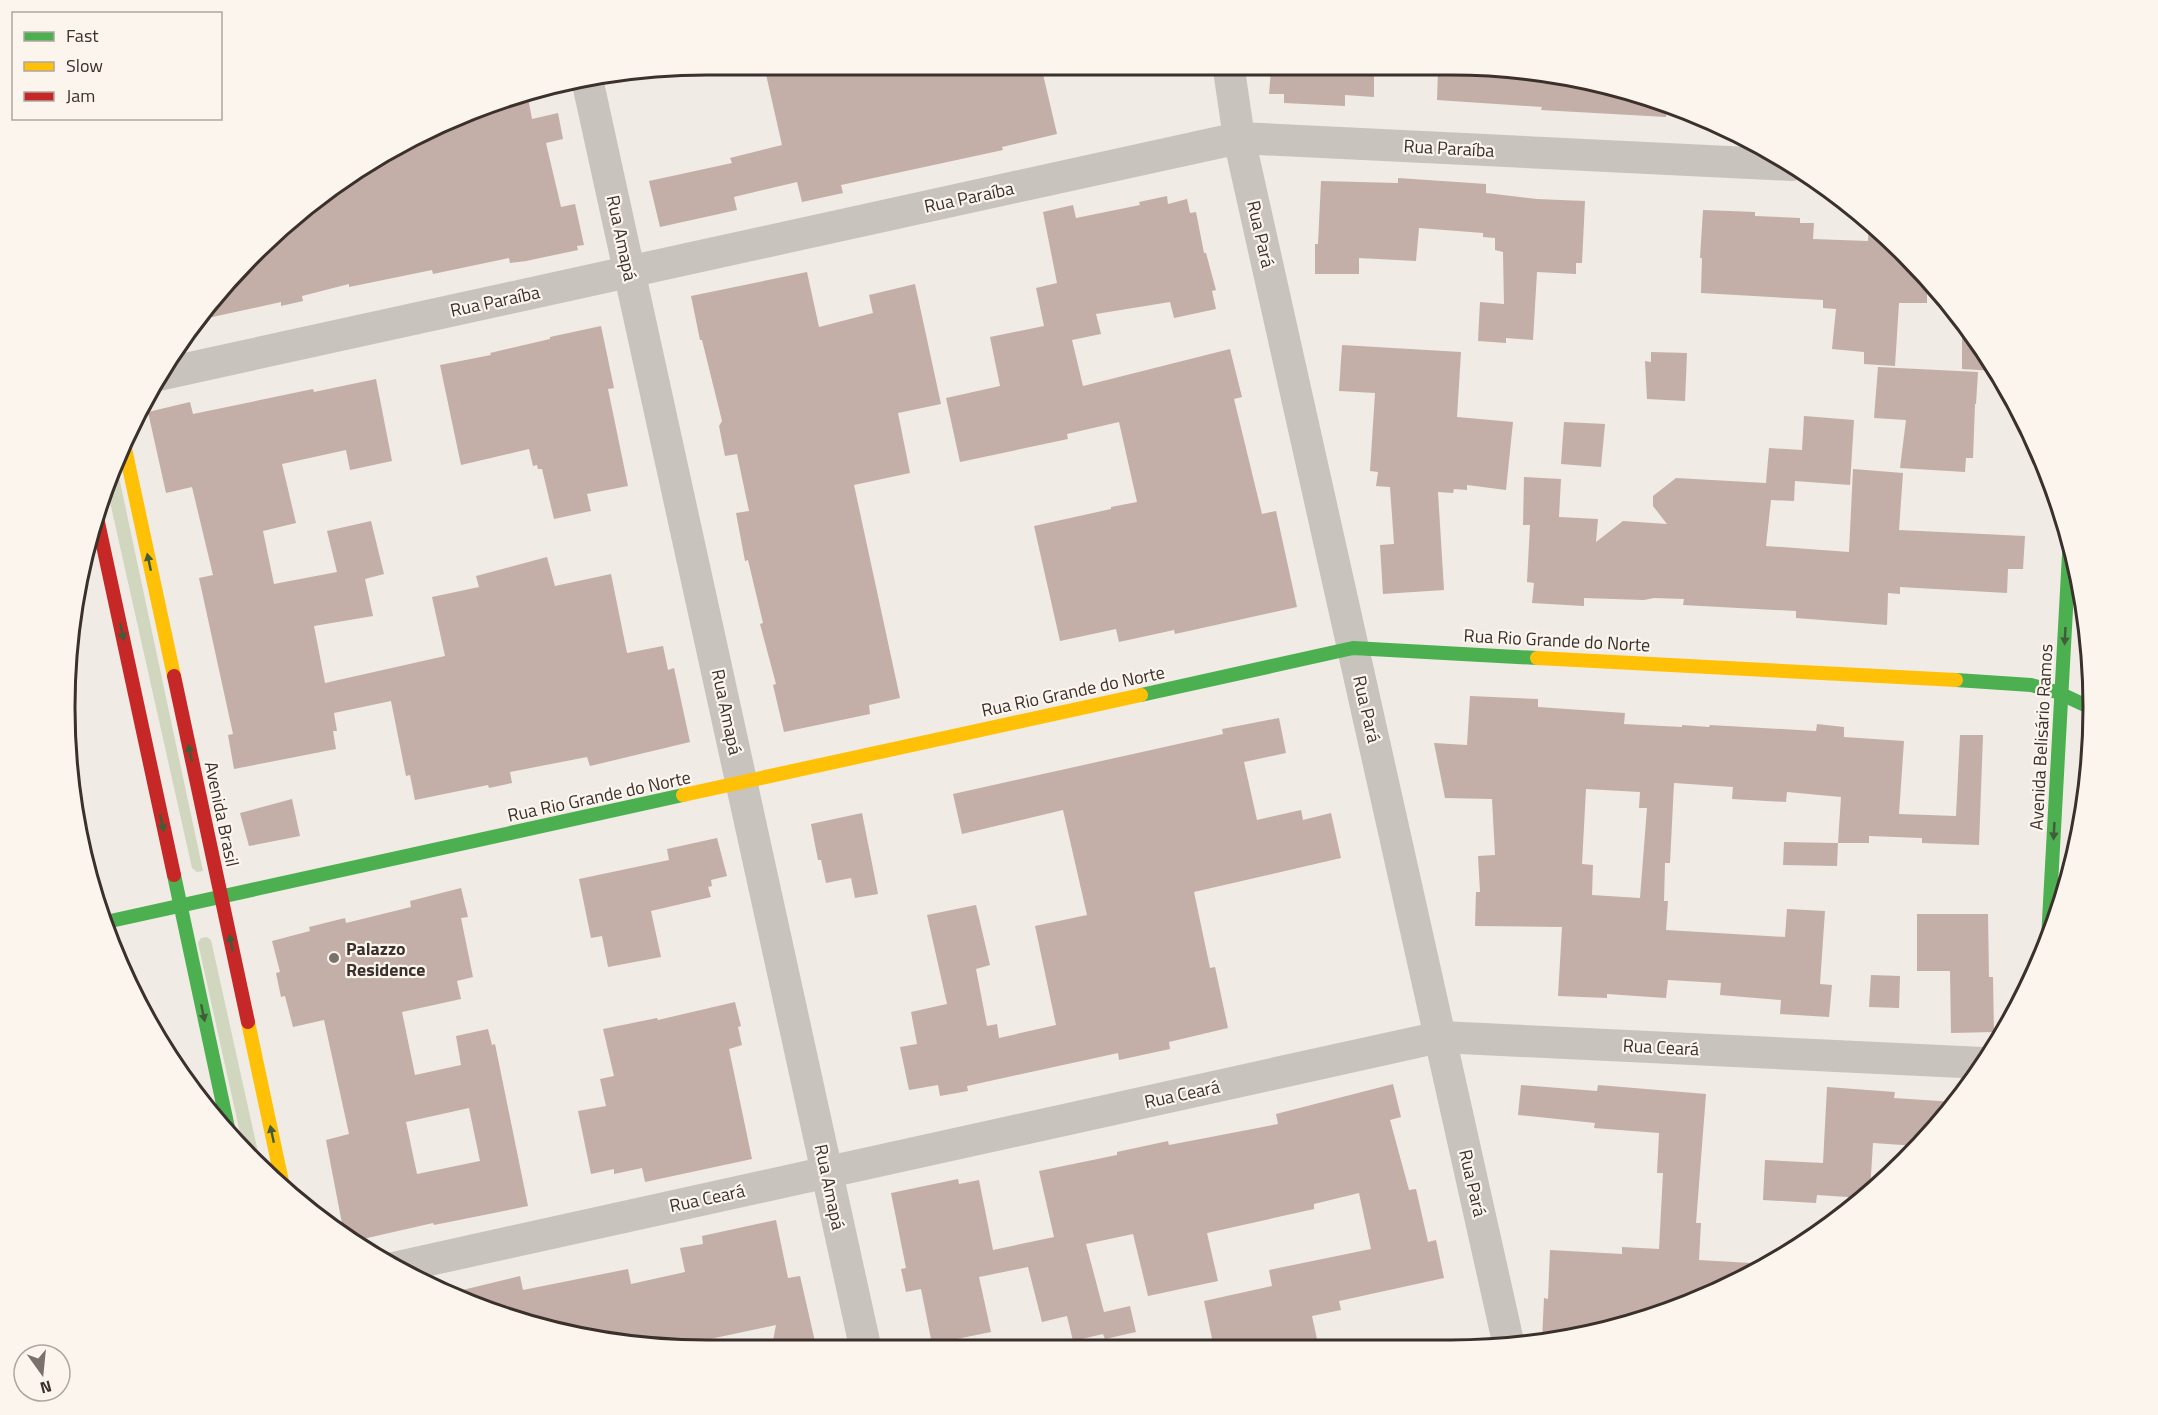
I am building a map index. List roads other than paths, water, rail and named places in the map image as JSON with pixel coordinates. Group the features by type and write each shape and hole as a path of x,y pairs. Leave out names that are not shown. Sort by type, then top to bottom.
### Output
{"main road":[{"name":"Avenida Brasil","path":"127,457 280,1174"},
{"path":"100,533 226,1117"},
{"name":"Avenida Belisário Ramos","path":"2050,909 2068,573"},
{"name":"Rua Rio Grande do Norte","path":"112,921 1353,648 2021,683 2043,686 2083,704"}],"street":[{"name":"Rua Pará","path":"1230,75 1239,138 1507,1338"},
{"name":"Rua Amapá","path":"589,86 864,1340"},
{"name":"Rua Paraíba","path":"172,372 1239,138 1774,164"},
{"name":"Rua Ceará","path":"409,1265 1440,1037 1973,1063"}],"place":[{"name":"Palazzo Residence","path":"334,958"}]}
